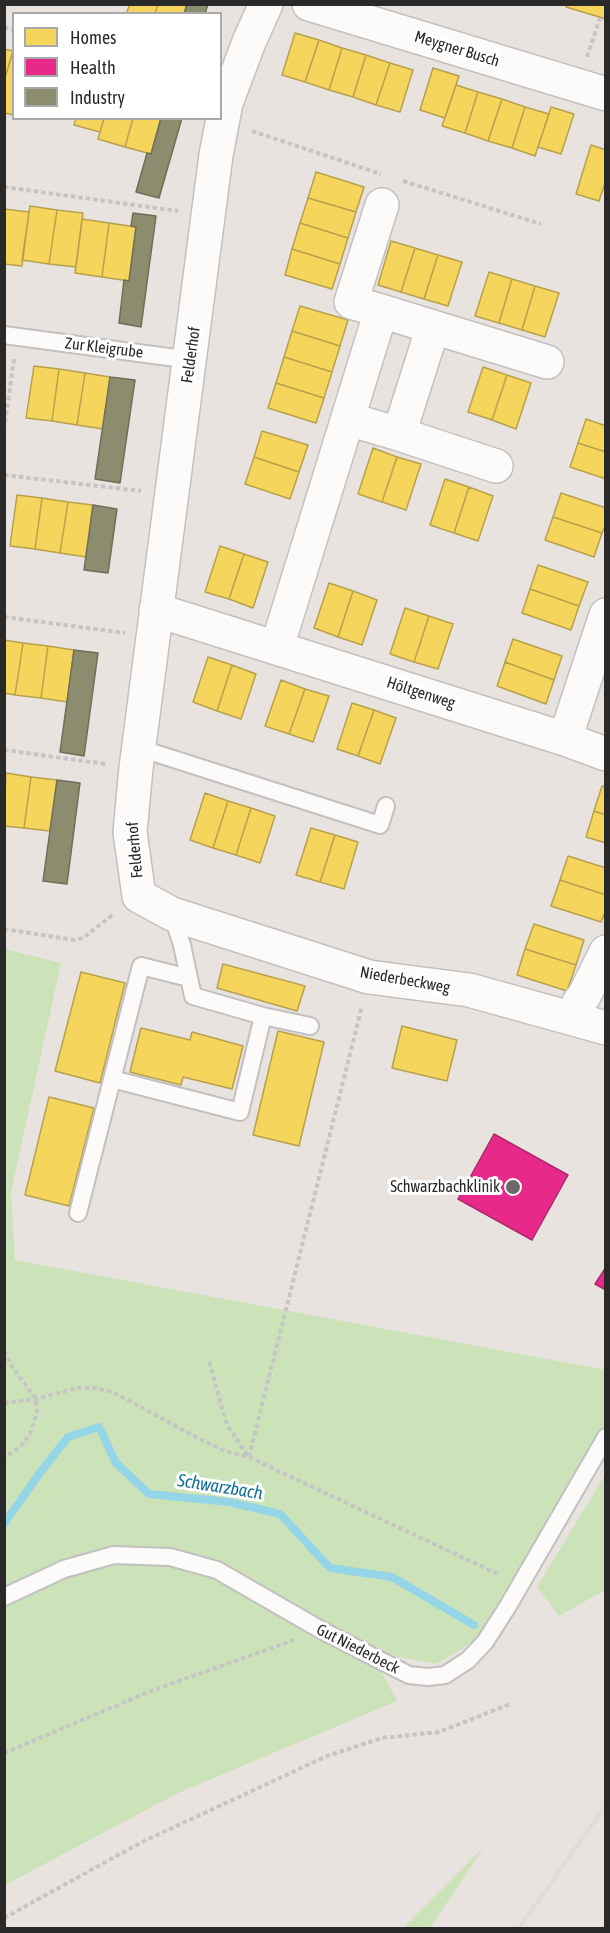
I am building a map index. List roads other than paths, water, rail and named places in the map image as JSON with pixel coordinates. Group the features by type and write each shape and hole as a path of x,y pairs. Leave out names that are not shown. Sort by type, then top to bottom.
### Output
{"street":[{"name":"Felderhof","path":"139,896 130,832 137,758 191,360 216,155 226,103 266,4"},
{"name":"Meygner Busch","path":"309,4 592,90"},
{"path":"382,205 351,302 547,362"},
{"path":"277,647 381,312"},
{"path":"399,434 433,327"},
{"path":"348,419 495,466"},
{"path":"565,739 606,615"},
{"name":"Höltgenweg","path":"154,623 277,647 606,754"},
{"name":"Niederbeckweg","path":"139,896 172,914 369,976 468,990 606,1028"},
{"path":"579,1002 606,952"}],"lane":[{"name":"Zur Kleigrube","path":"11,336 191,360"},
{"path":"137,758 380,825 386,806"},
{"path":"172,914 182,945 193,996 263,1016 310,1026"},
{"path":"78,1213 141,966 189,978"},
{"path":"112,1079 240,1112 263,1016"},
{"name":"Gut Niederbeck","path":"4,1597 64,1569 114,1555 170,1557 217,1570 321,1630 409,1675 428,1677 445,1675 468,1660 485,1642 606,1437"}],"waterway":[{"name":"Schwarzbach","path":"4,1524 68,1437 99,1427 116,1463 149,1494 229,1502 280,1514 330,1568 392,1577 474,1625"}],"railway":[{"path":"519,1928 606,1805"}],"place":[{"name":"Schwarzbachklinik","path":"513,1187"}]}
